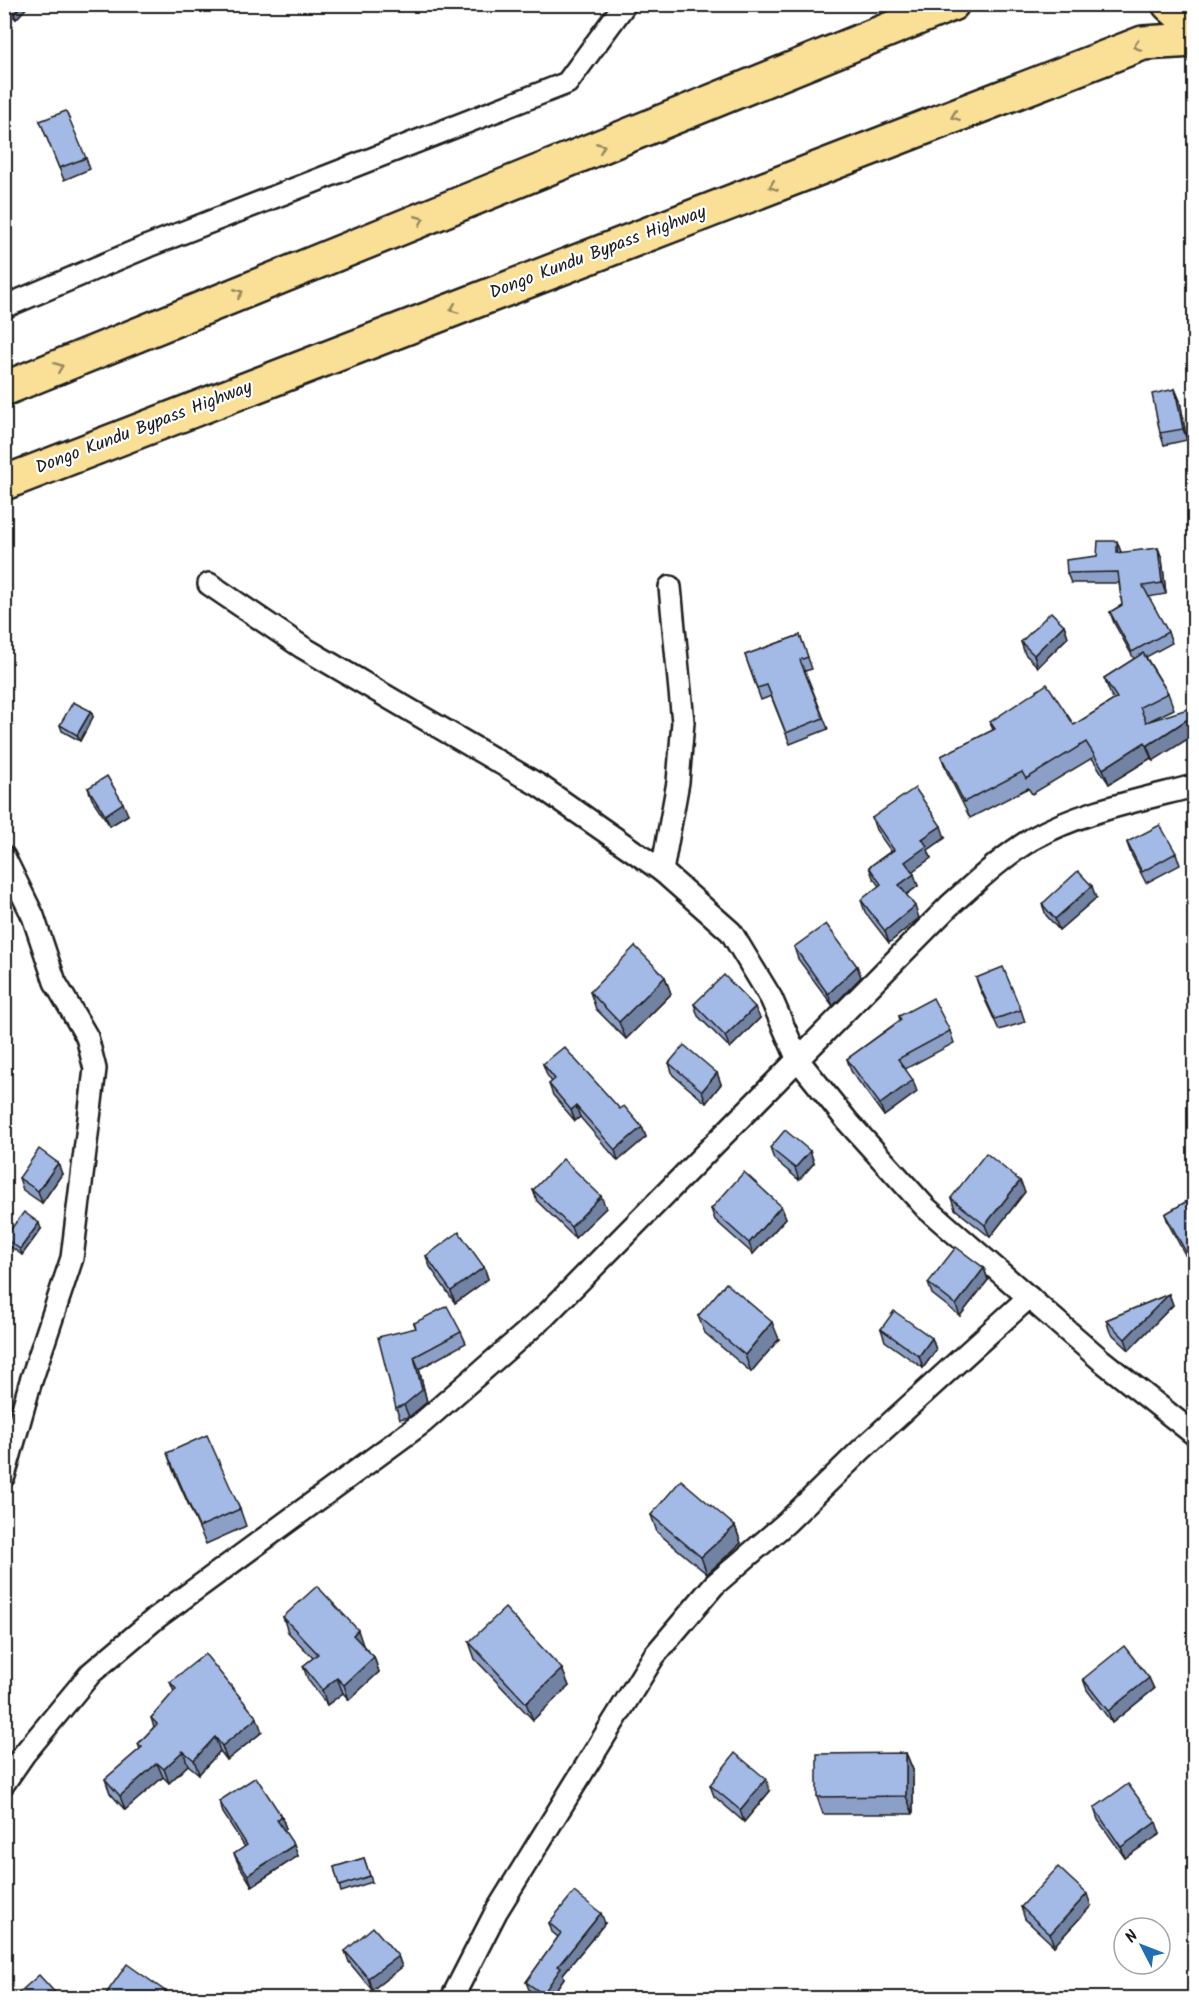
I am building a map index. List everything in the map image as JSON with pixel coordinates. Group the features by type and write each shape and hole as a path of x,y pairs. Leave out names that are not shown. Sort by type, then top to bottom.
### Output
{"highway":[{"path":"4,389 952,4"},
{"path":"1169,4 1194,27"},
{"name":"Dongo Kundu Bypass Highway","path":"4,483 1143,43 1194,40"}],"street":[{"path":"4,307 148,246 567,83 625,4"},
{"path":"209,584 302,647 540,786 662,871 731,932 771,998 798,1060 848,1122 926,1208 1194,1434"},
{"path":"662,871 678,782 683,722 670,587"},
{"path":"4,1783 24,1754 91,1672 156,1618 422,1423 545,1316 949,906 1012,852 1072,819 1194,786"},
{"path":"4,857 33,916 55,982 87,1037 95,1069 72,1258 30,1384 4,1476"},
{"path":"452,1998 496,1912 654,1656 714,1585 786,1523 861,1450 1029,1297"}],"building":[{"path":"4,4 22,4 14,14"},
{"path":"66,111 86,158 59,168 40,121"},
{"path":"1175,389 1183,429 1160,433 1152,394"},
{"path":"1098,541 1117,541 1117,553 1158,548 1162,583 1143,586 1168,632 1132,652 1110,612 1122,605 1118,572 1067,573 1066,560 1097,556"},
{"path":"1051,612 1064,625 1034,655 1021,642"},
{"path":"800,635 808,657 800,660 823,718 786,733 767,685 757,688 745,655"},
{"path":"1143,653 1168,693 1140,707 1146,722 1194,707 1194,715 1147,746 1145,742 1103,769 1086,742 1026,779 1022,772 964,802 941,756 995,729 990,722 1047,684 1074,725 1117,698 1104,678"},
{"path":"73,702 91,711 77,735 60,725"},
{"path":"107,776 123,803 105,815 88,788"},
{"path":"915,788 941,826 922,839 927,846 905,862 914,874 899,885 915,906 885,931 861,900 881,884 869,867 894,850 872,818"},
{"path":"1160,825 1176,853 1142,872 1127,842"},
{"path":"1078,871 1092,886 1055,919 1042,904"},
{"path":"826,924 857,966 828,994 794,947"},
{"path":"635,946 665,977 619,1022 590,992"},
{"path":"1003,967 1021,1010 995,1019 976,978"},
{"path":"724,975 755,1007 725,1036 694,1004"},
{"path":"933,998 950,1031 898,1059 913,1080 880,1104 847,1059 901,1020 899,1016"},
{"path":"684,1045 717,1073 702,1091 669,1063"},
{"path":"564,1047 620,1109 624,1106 642,1127 615,1150 576,1106 571,1110 549,1084 555,1079 543,1064"},
{"path":"785,1130 810,1151 795,1168 770,1148"},
{"path":"39,1149 58,1163 38,1191 19,1178"},
{"path":"986,1153 1020,1181 985,1225 951,1198"},
{"path":"563,1159 601,1196 571,1227 533,1190"},
{"path":"744,1172 781,1206 749,1243 711,1209"},
{"path":"1194,1197 1194,1248 1186,1252 1165,1214"},
{"path":"24,1212 39,1223 20,1249 4,1238"},
{"path":"459,1232 484,1267 451,1291 426,1256"},
{"path":"956,1247 984,1268 956,1305 928,1283"},
{"path":"726,1283 772,1322 745,1355 698,1316"},
{"path":"1169,1294 1125,1339 1106,1320"},
{"path":"447,1306 461,1332 414,1357 422,1390 404,1405 396,1408 378,1337 416,1328 414,1323"},
{"path":"894,1311 932,1338 919,1356 881,1329"},
{"path":"207,1435 240,1509 199,1527 167,1453"},
{"path":"681,1480 735,1526 701,1557 651,1515"},
{"path":"317,1586 358,1630 353,1635 374,1657 344,1685 337,1678 322,1690 303,1666 318,1654 283,1617"},
{"path":"505,1608 562,1669 526,1703 469,1642"},
{"path":"1124,1646 1149,1678 1108,1711 1083,1679"},
{"path":"205,1654 257,1718 222,1746 215,1737 194,1760 183,1751 164,1769 157,1763 120,1796 105,1779 142,1747 138,1744 157,1724 151,1718 176,1689 170,1682"},
{"path":"735,1753 766,1779 740,1810 710,1785"},
{"path":"906,1753 906,1796 817,1797 817,1754"},
{"path":"256,1777 282,1817 277,1820 294,1845 248,1875 234,1854 247,1845 219,1801"},
{"path":"1128,1784 1156,1822 1121,1847 1094,1808"},
{"path":"364,1858 370,1876 339,1886 334,1867"},
{"path":"1058,1867 1087,1894 1050,1934 1021,1907"},
{"path":"574,1892 601,1913 558,1966 561,1968 543,1994 526,1982 561,1933 549,1923"},
{"path":"373,1927 398,1956 368,1978 345,1951"},
{"path":"127,1964 175,1998 103,1998"},
{"path":"39,1975 60,1998 13,1998"}]}
